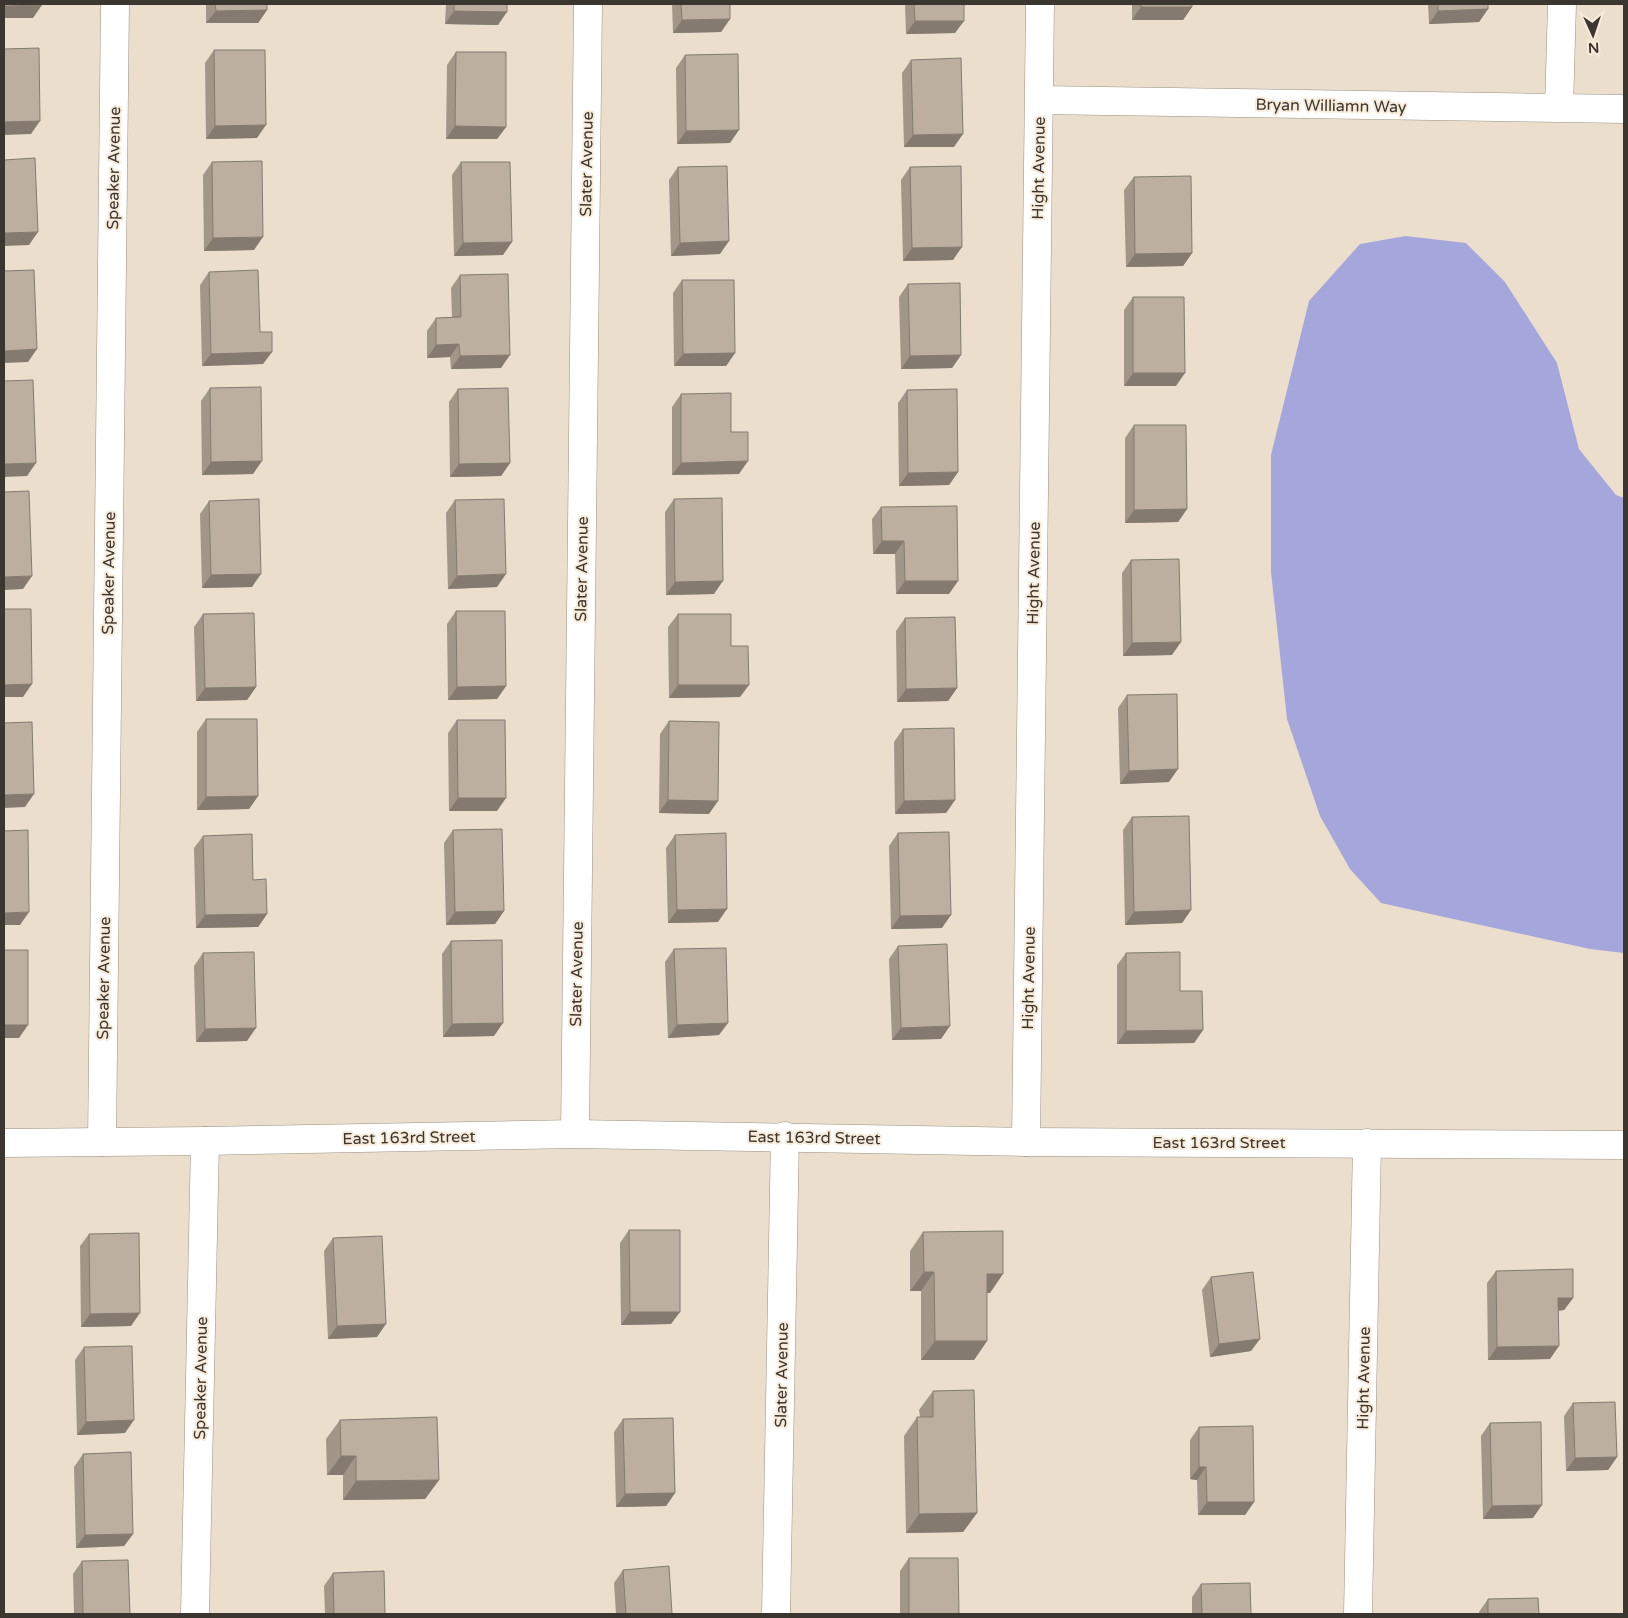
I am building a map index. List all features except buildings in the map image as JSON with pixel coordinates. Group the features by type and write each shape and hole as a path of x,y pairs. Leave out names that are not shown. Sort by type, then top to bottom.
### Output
{"street":[{"name":"Speaker Avenue","path":"102,1142 115,4"},
{"name":"Slater Avenue","path":"574,1134 588,4"},
{"name":"Hight Avenue","path":"1026,1142 1040,4"},
{"path":"1559,108 1562,4"},
{"name":"Bryan Williamn Way","path":"1039,100 1624,109"},
{"name":"East 163rd Street","path":"4,1143 205,1142 574,1134 786,1136 1026,1142 1624,1145"},
{"name":"Slater Avenue","path":"776,1614 786,1136"},
{"name":"Speaker Avenue","path":"195,1614 205,1142"},
{"name":"Hight Avenue","path":"1358,1614 1367,1143"}],"water":[{"path":"1406,236 1466,243 1505,282 1557,363 1579,449 1616,495 1624,498 1624,953 1590,949 1381,903 1350,869 1320,816 1287,719 1271,572 1271,455 1309,301 1360,244"}]}
